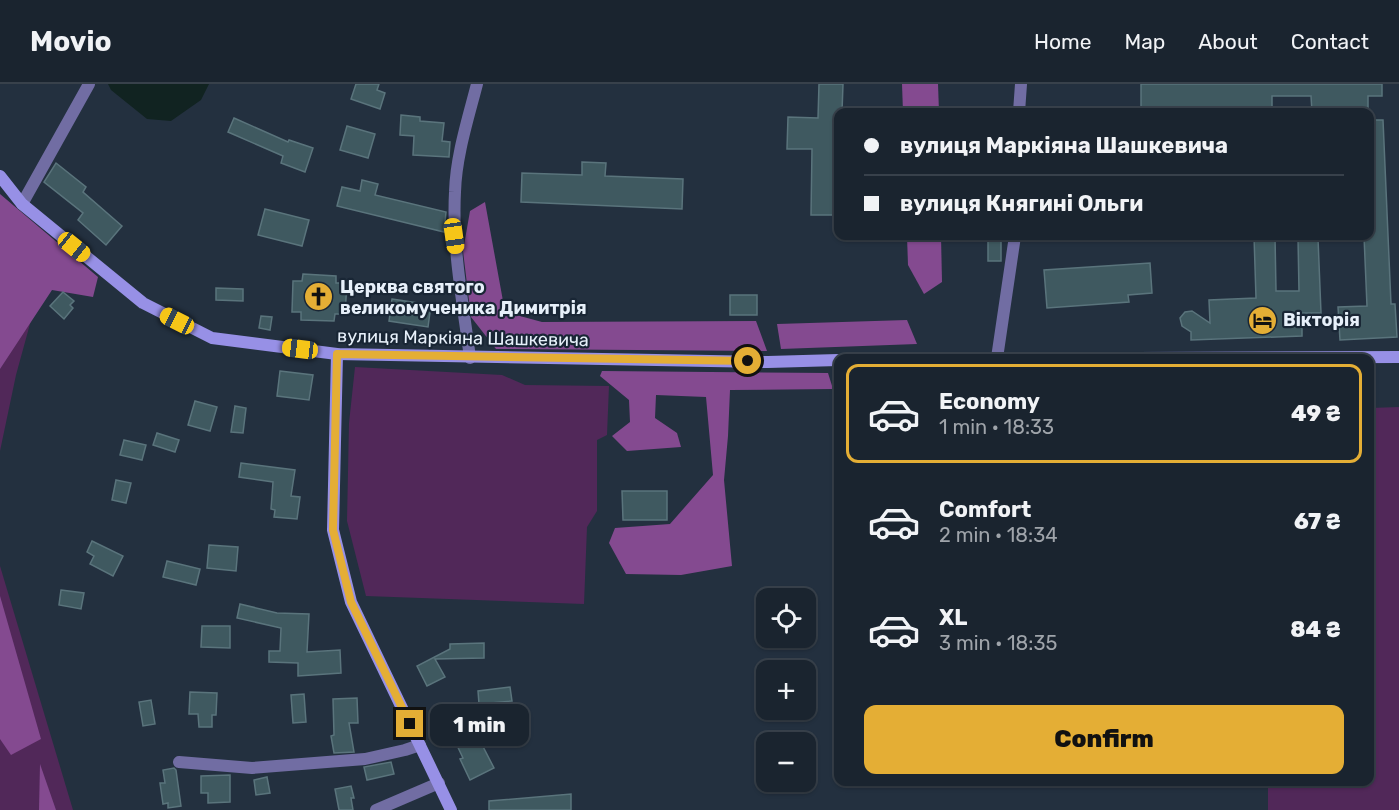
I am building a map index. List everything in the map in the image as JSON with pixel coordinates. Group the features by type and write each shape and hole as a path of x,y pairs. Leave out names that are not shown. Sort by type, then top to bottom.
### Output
{"street":[{"path":"22,204 89,84"},
{"path":"470,358 454,236 455,190 465,132 477,84"},
{"path":"1019,108 1021,84"},
{"name":"вулиця Маркіяна Шашкевича","path":"0,176 22,204 143,303 212,338 337,354 768,362 834,360"},
{"path":"998,354 1014,240"},
{"path":"337,354 333,530 351,602 451,810"},
{"path":"1374,357 1399,357"},
{"path":"179,762 252,768 365,759 420,745"},
{"path":"376,810 439,783"}],"shaded area":[{"path":"108,84 209,84 201,100 171,121 147,119 111,90"},
{"path":"902,84 938,84 939,108 903,108"},
{"path":"0,194 98,277 93,297 52,290 0,369"},
{"path":"0,199 50,251 16,375 0,451"},
{"path":"485,202 505,312 542,322 756,321 767,351 496,349 471,317 463,251 470,211"},
{"path":"907,240 941,240 942,282 924,294 908,265"},
{"path":"907,320 917,344 781,349 777,324"},
{"path":"355,367 502,375 525,385 609,386 607,435 597,440 597,511 587,527 584,604 366,596 347,521 349,423"},
{"path":"602,371 828,373 833,389 730,390 724,480 732,566 681,575 626,574 609,543 615,528 670,524 713,475 706,397 656,395 655,418 677,433 681,447 627,451 612,436 630,422 629,400 600,376"},
{"path":"1399,407 1399,810 1268,810 1268,786 1374,786 1374,408"},
{"path":"0,566 73,810 0,810"},
{"path":"0,596 41,739 11,755 0,739"},
{"path":"40,764 56,810 39,810"}],"building":[{"path":"356,84 379,84 377,90 385,93 380,109 351,99"},
{"path":"819,84 843,84 842,108 834,108 834,215 811,215 812,149 787,149 788,117 818,118"},
{"path":"1141,84 1382,84 1382,96 1368,96 1368,108 1312,108 1311,96 1272,96 1272,108 1141,108"},
{"path":"401,115 420,117 420,121 444,123 442,141 450,142 449,157 413,155 414,136 400,135"},
{"path":"234,118 288,142 289,140 313,148 305,172 281,163 283,156 228,132"},
{"path":"1374,120 1383,120 1391,304 1395,304 1397,337 1340,340 1338,307 1367,306 1364,240 1374,240"},
{"path":"347,126 375,134 368,158 340,150"},
{"path":"582,162 606,163 605,176 683,179 682,209 521,202 522,173 582,175"},
{"path":"56,163 86,187 83,192 122,226 106,245 78,220 83,213 44,182"},
{"path":"362,180 378,184 375,195 446,212 444,232 337,206 342,187 360,191"},
{"path":"265,209 309,220 302,246 258,235"},
{"path":"988,240 1001,240 1001,261 988,261"},
{"path":"1254,240 1275,240 1276,291 1299,291 1298,240 1318,240 1321,313 1302,313 1302,336 1191,340 1191,332 1182,326 1180,318 1185,312 1192,311 1210,323 1209,300 1256,298"},
{"path":"1150,263 1152,293 1128,295 1129,302 1047,308 1044,270"},
{"name":"Церква святого великомученика Димитрія","path":"303,274 336,276 336,283 347,283 345,314 335,314 334,321 301,320 301,312 292,312 293,281 302,281"},
{"path":"216,288 243,289 243,301 216,300"},
{"path":"63,292 74,301 70,305 73,308 64,319 50,306"},
{"path":"730,295 757,295 757,315 730,315"},
{"path":"392,299 431,305 428,327 389,321"},
{"path":"261,316 272,317 270,330 259,328"},
{"path":"280,371 313,375 309,400 277,396"},
{"path":"195,401 217,407 210,431 188,425"},
{"path":"235,406 246,408 243,433 231,432"},
{"path":"157,433 179,440 175,452 153,445"},
{"path":"124,440 146,445 142,460 120,455"},
{"path":"241,463 295,470 291,496 300,497 297,519 274,517 275,510 271,509 273,482 239,477"},
{"path":"116,480 131,483 126,503 112,500"},
{"path":"622,491 667,491 667,520 623,520"},
{"path":"92,541 123,556 113,576 90,564 94,556 87,552"},
{"path":"209,545 238,547 236,571 207,568"},
{"path":"167,561 200,569 196,585 163,577"},
{"path":"61,590 84,593 81,609 59,605"},
{"path":"240,604 277,613 309,614 307,652 340,650 341,673 298,676 298,663 269,662 269,651 280,651 281,628 237,618"},
{"path":"202,626 230,626 230,648 201,647"},
{"path":"484,643 484,658 435,659 445,677 427,686 417,666 450,649 450,644"},
{"path":"510,687 512,701 479,704 478,691"},
{"path":"190,692 217,693 216,715 212,715 212,727 199,727 198,714 189,714"},
{"path":"304,694 306,722 293,723 291,695"},
{"path":"357,698 358,723 349,723 354,752 334,753 331,736 334,735 333,699"},
{"path":"151,700 155,724 143,726 139,702"},
{"path":"468,707 477,727 474,729 494,768 470,780 460,759 463,758 444,718"},
{"path":"391,762 394,774 367,780 364,767"},
{"path":"174,768 181,806 168,808 168,803 163,804 160,783 165,783 163,770"},
{"path":"230,775 230,802 208,803 208,793 201,793 201,776"},
{"path":"267,777 270,793 256,795 254,780"},
{"path":"351,786 354,798 351,798 353,810 339,810 335,789"},
{"path":"571,794 571,810 489,810 489,801"}],"place":[{"name":"Церква святого великомученика Димитрія","path":"319,297"},
{"name":"Вікторія","path":"1262,320"}],"route":[{"path":"410,724 351,602 333,530 337,354 748,361"}]}
